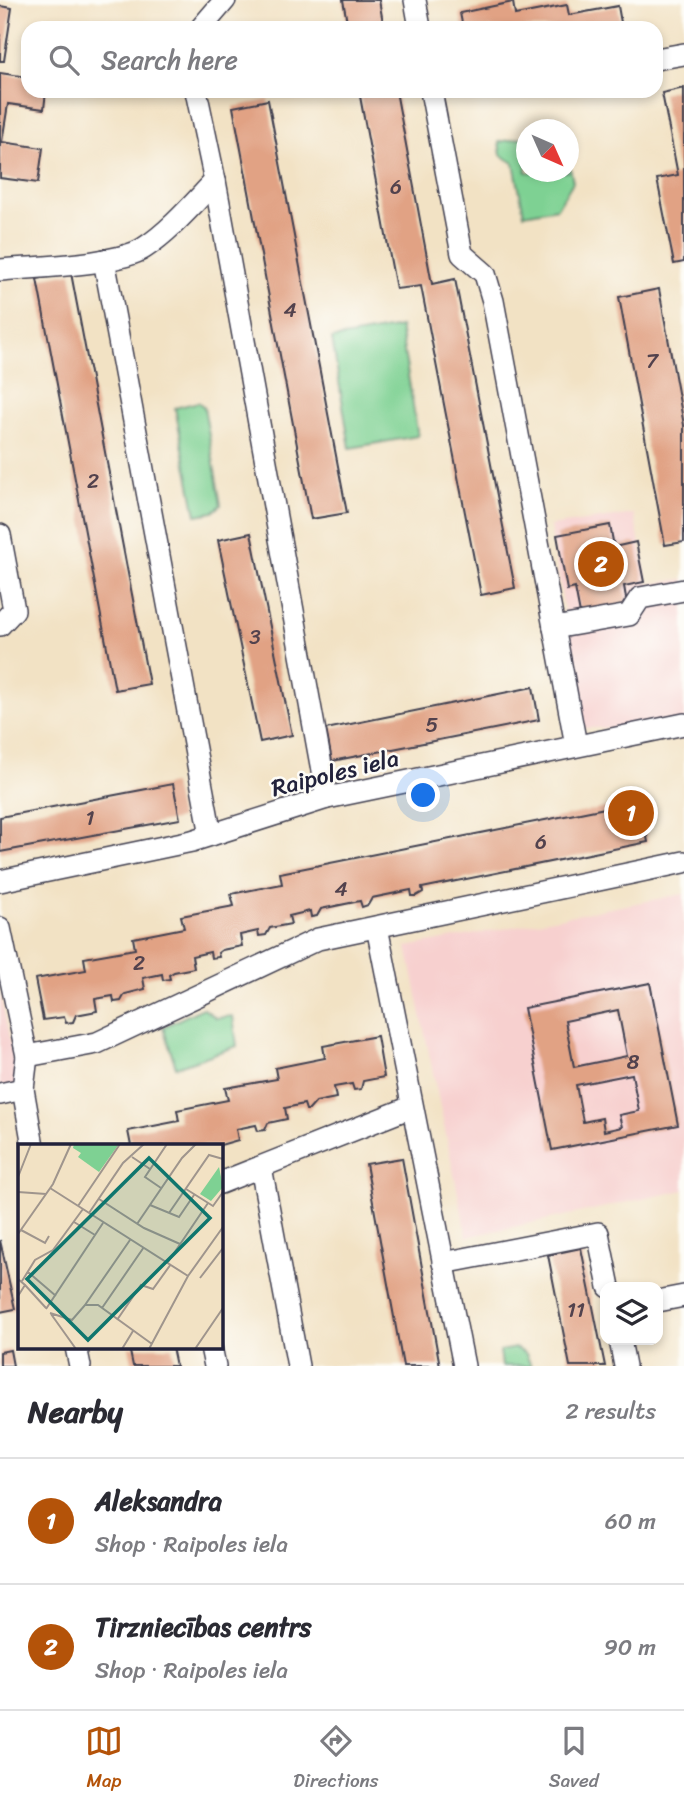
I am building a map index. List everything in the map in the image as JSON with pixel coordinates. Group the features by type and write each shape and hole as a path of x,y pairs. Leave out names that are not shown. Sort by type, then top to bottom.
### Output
{"street":[{"path":"207,21 224,0"},
{"path":"415,0 419,21"},
{"path":"663,58 684,54"},
{"path":"197,98 215,181 327,798"},
{"path":"432,98 462,254 485,274 493,301 576,745"},
{"path":"0,270 104,260 142,250 215,181"},
{"path":"104,260 211,835"},
{"path":"0,535 15,610 0,625"},
{"path":"554,628 629,615 640,598 684,590"},
{"name":"Raipoles iela","path":"0,881 211,835 327,798 684,724"},
{"path":"27,1056 97,1043 318,939 684,862"},
{"path":"377,927 464,1366"},
{"path":"0,928 27,1056 23,1089 33,1144"},
{"path":"0,1094 23,1089"},
{"path":"222,1182 411,1107"},
{"path":"261,1167 298,1366"},
{"path":"443,1263 598,1233 608,1282"},
{"path":"663,1300 684,1296"},
{"path":"621,1345 625,1366"}],"shaded area":[{"path":"634,514 648,584 684,579 684,728 584,728 550,526"},
{"path":"684,894 684,1190 467,1237 407,947"},
{"path":"0,991 20,1093 0,1098"}],"green space":[{"path":"516,139 516,173 514,163 501,155 499,142"},
{"path":"518,182 573,182 557,208 524,214"},
{"path":"400,327 418,436 350,448 332,339"},
{"path":"198,402 204,407 221,505 213,512 196,515 175,408"},
{"path":"203,1008 216,1018 233,1016 237,1046 176,1067 163,1027"},
{"path":"515,1348 526,1354 531,1366 502,1366 500,1351"}],"building":[{"path":"343,0 379,0 383,21 347,21"},
{"path":"513,2 515,15 567,5 569,15 618,6 621,21 462,21 460,13"},
{"path":"0,6 12,8 4,61 0,61"},
{"path":"0,73 21,76 21,98 45,98 44,109 8,104 2,142 43,148 38,183 0,178"},
{"path":"684,88 684,262 674,264 657,179 678,175 663,93"},
{"path":"360,98 397,98 432,284 455,279 515,588 481,595 421,286 396,289"},
{"path":"268,100 347,513 311,519 233,107"},
{"path":"71,273 149,684 115,690 37,279"},
{"path":"659,289 684,425 684,542 665,545 619,297"},
{"path":"610,525 614,547 636,542 644,582 624,586 628,610 581,619 575,588 567,590 557,535"},
{"path":"251,533 292,735 260,742 218,540"},
{"path":"533,687 539,720 332,761 326,729"},
{"path":"173,784 180,819 0,852 0,817"},
{"path":"640,801 648,842 422,888 423,892 416,896 412,896 411,890 372,898 368,905 362,907 360,901 321,909 317,916 311,917 310,911 289,916 291,924 270,928 266,935 259,936 258,931 240,935 242,946 222,950 218,953 219,957 211,958 210,952 192,956 194,968 174,972 169,975 170,979 163,980 162,974 143,978 145,989 125,994 121,1001 114,1002 113,996 95,999 97,1011 76,1015 73,1022 66,1023 64,1017 43,1020 35,979 86,970 84,958 135,949 133,938 184,928 181,916 234,906 231,894 282,884 280,873"},
{"path":"650,983 678,1125 552,1150 524,1008","holes":["618,1010 627,1056 574,1067 565,1021","632,1074 639,1111 619,1115 622,1127 604,1131 602,1118 583,1122 576,1085"]},
{"path":"377,1036 384,1077 363,1081 361,1089 354,1090 352,1084 334,1087 336,1098 316,1102 309,1110 306,1110 304,1104 285,1108 287,1119 268,1123 265,1130 258,1131 256,1125 236,1129 238,1140 222,1145 131,1144 128,1131 179,1121 177,1110 228,1100 225,1088 277,1079 275,1068 325,1058 323,1046"},
{"path":"402,1158 440,1366 403,1366 366,1164"},
{"path":"0,1240 15,1309 0,1312"},
{"path":"581,1248 605,1366 570,1366 548,1255"},
{"path":"129,1349 172,1349 176,1366 133,1366"},
{"path":"10,1350 13,1366 0,1366 0,1352"}],"place":[{"name":"Tirzniecības centrs","path":"601,564"},
{"name":"Aleksandra","path":"631,813"}]}
